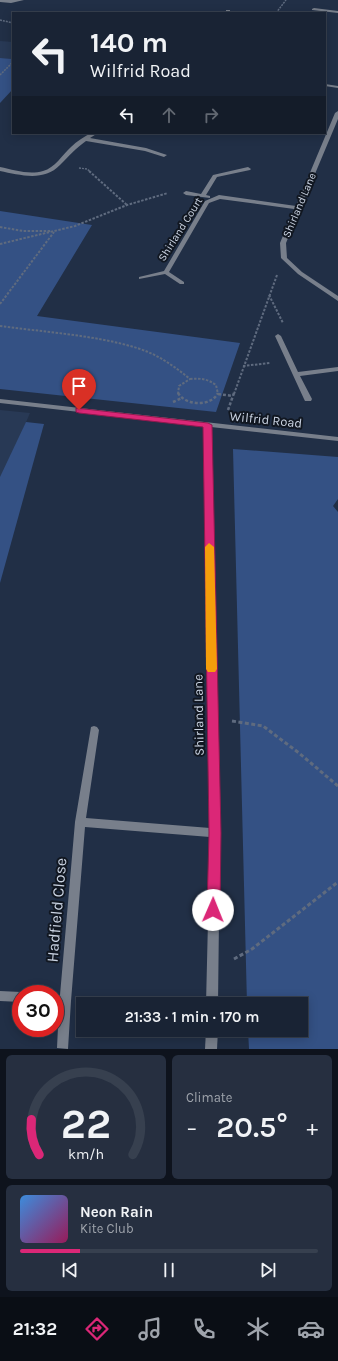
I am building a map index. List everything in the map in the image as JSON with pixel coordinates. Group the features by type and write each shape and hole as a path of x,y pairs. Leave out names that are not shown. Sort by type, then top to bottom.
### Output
{"street":[{"path":"0,1 11,2 22,0"},
{"path":"314,9 338,12"},
{"path":"326,85 338,87"},
{"name":"Shirland Lane","path":"284,258 283,243 338,114"},
{"path":"0,169 22,173 49,171 72,149 84,139 93,134"},
{"path":"84,139 146,150 164,155"},
{"name":"Shirland Court","path":"203,196 215,176 248,169"},
{"name":"Shirland Court","path":"186,193 212,198 219,197 298,208"},
{"name":"Shirland Court","path":"141,278 166,272 207,202 212,198"},
{"path":"284,258 300,273 338,299"},
{"name":"Shirland Court","path":"166,272 182,283"},
{"path":"278,336 308,399"},
{"path":"296,374 338,369"},
{"name":"Wilfrid Road","path":"0,401 338,439"},
{"name":"Shirland Lane","path":"208,425 215,833 212,997"},
{"name":"Hadfield Close","path":"62,985 80,822 94,730"},
{"path":"80,822 215,833"},
{"path":"0,996 12,997"},
{"name":"Hadfield Close","path":"62,1037 63,1048"},
{"path":"211,1049 212,1037"}],"path":[{"path":"277,12 286,0"},
{"path":"0,20 12,23"},
{"path":"0,75 12,63"},
{"path":"57,165 87,169 127,205"},
{"path":"0,244 76,226 127,205 176,190 186,193"},
{"path":"0,227 23,231 54,231"},
{"path":"0,304 54,231"},
{"path":"222,427 269,294 284,258"},
{"path":"269,294 288,335 278,336"},
{"path":"0,326 103,340 138,348 170,363 190,379"},
{"path":"243,366 289,360"},
{"path":"218,394 216,385 205,379 190,379 178,386 178,394 188,401 201,403 211,400 218,394 233,396"},
{"path":"212,718 263,726 300,753 338,786"},
{"path":"212,971 252,950 338,882"}],"shaded area":[{"path":"0,41 12,42 12,59 0,58"},
{"path":"0,58 12,59 12,90 0,103"},
{"path":"0,211 92,225 37,316 240,343 216,412 0,389"},
{"path":"0,410 30,413 0,483"},
{"path":"26,422 44,424 0,583 0,477"},
{"path":"233,449 338,457 338,499 333,506 338,512 338,1049 249,1049 248,1037 308,1037 308,997 247,997"}],"slow traffic":[{"path":"209,547 211,669"}],"route":[{"path":"79,410 208,425 215,833 213,910"}]}
